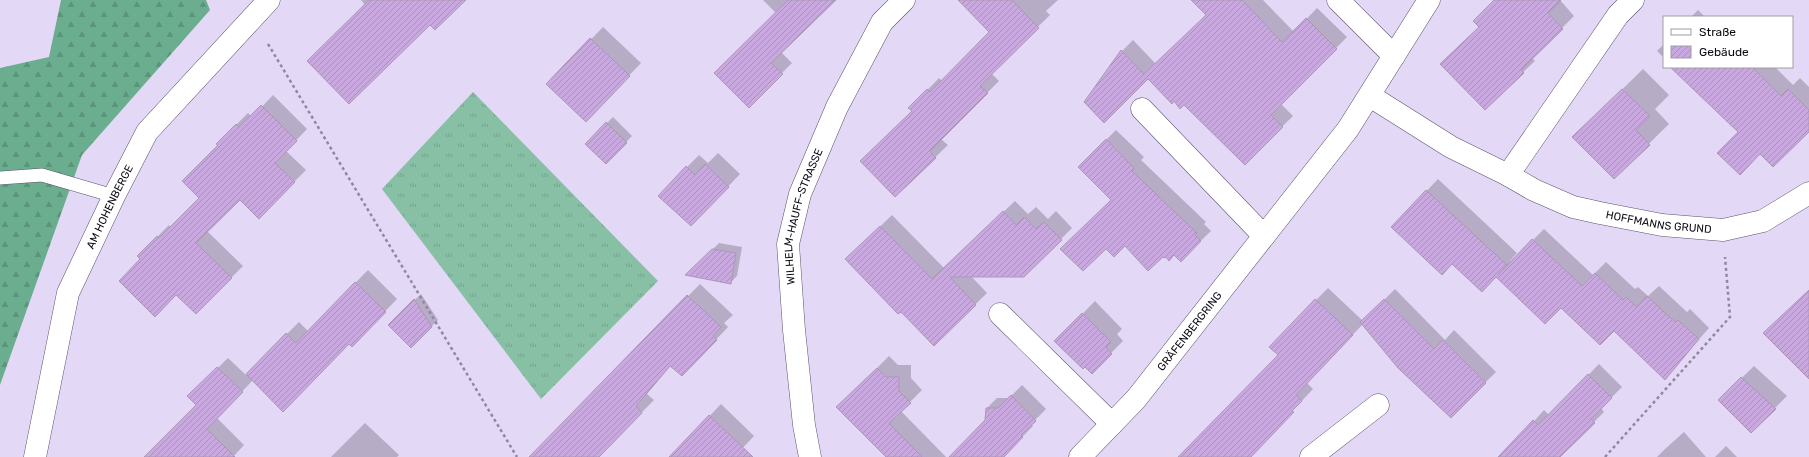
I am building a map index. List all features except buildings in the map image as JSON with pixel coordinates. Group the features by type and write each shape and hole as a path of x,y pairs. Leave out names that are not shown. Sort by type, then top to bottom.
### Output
{"street":[{"name":"AM HOHENBERGE","path":"35,457 68,293 114,196 147,132 269,0"},
{"name":"WILHELM-HAUFF-STRASSE","path":"810,457 804,425 794,330 788,244 800,194 837,106 882,22 904,0"},
{"path":"1338,0 1394,56"},
{"name":"GRÄFENBERGRING","path":"1080,457 1136,399 1348,129 1429,0"},
{"path":"1508,174 1618,15 1633,0"},
{"name":"HOFFMANNS GRUND","path":"1370,96 1451,147 1508,174 1534,190 1573,207 1662,225 1723,230 1763,221 1809,193"},
{"path":"1142,109 1264,236"},
{"path":"1000,314 1112,424"},
{"path":"1311,457 1378,405"}],"lane":[{"path":"0,178 42,174 114,196"}],"path":[{"path":"252,18 517,457"},
{"path":"1605,457 1730,317 1723,230"}],"green space":[{"path":"61,0 206,0 210,10 82,155 0,385 0,68 49,57"},
{"path":"473,92 658,281 541,399 382,189"}]}
